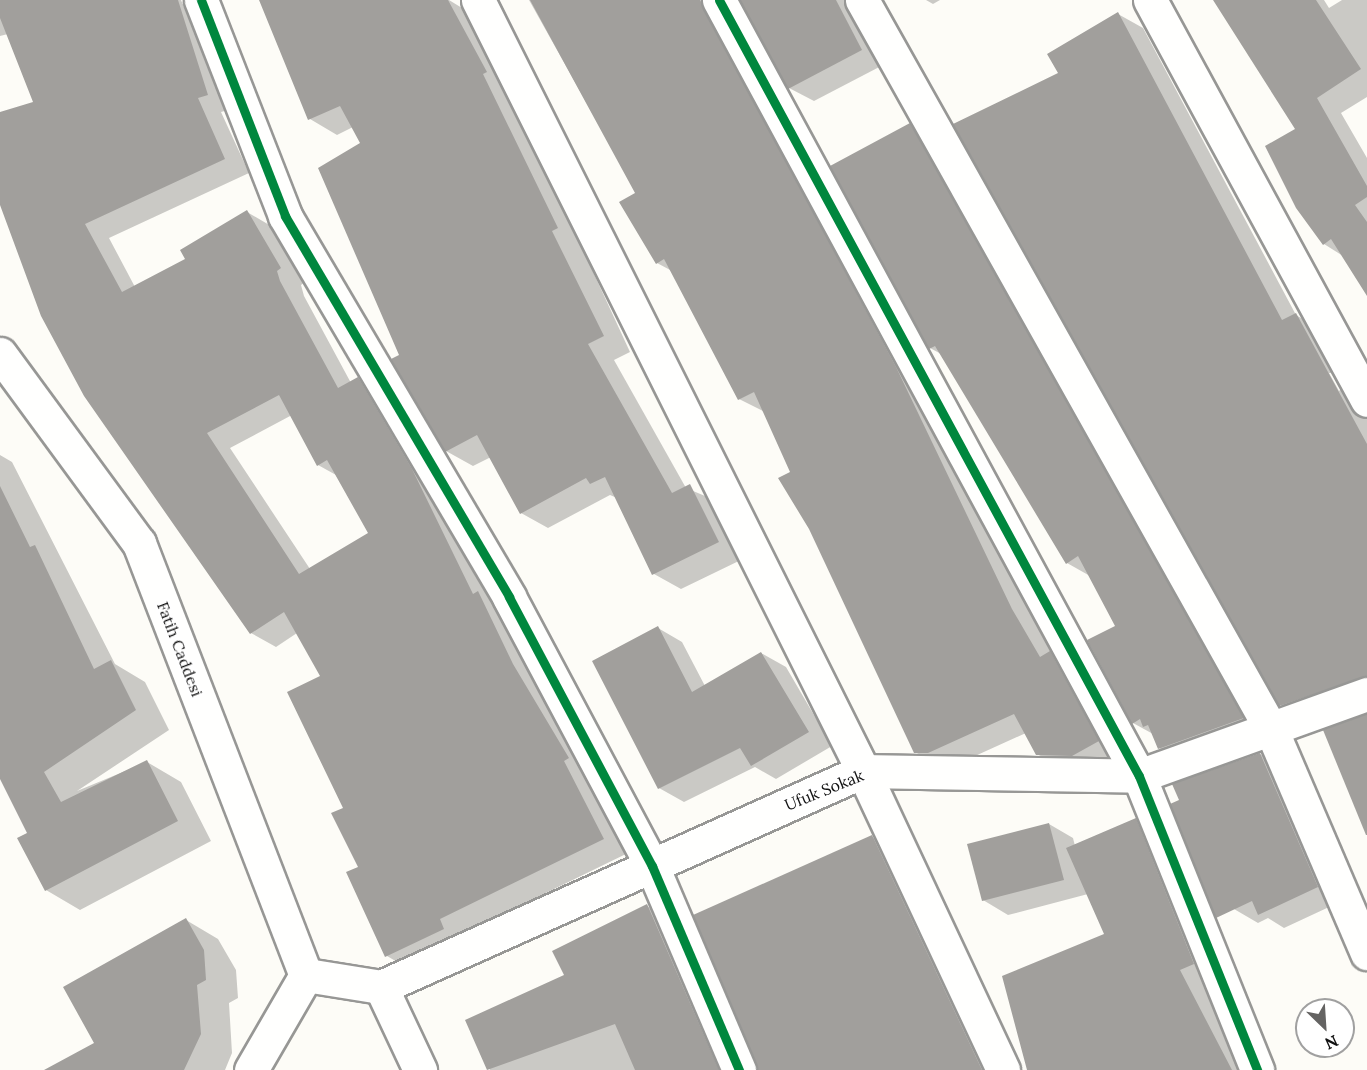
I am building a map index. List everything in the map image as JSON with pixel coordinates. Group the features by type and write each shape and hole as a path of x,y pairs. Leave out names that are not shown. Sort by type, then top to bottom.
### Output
{"street":[{"path":"201,0 285,216 509,597 652,866 739,1070"},
{"path":"478,0 863,771 1003,1070"},
{"path":"719,0 1139,777 1257,1070"},
{"path":"862,0 1271,729 1367,953"},
{"path":"1150,0 1367,400"},
{"name":"Fatih Caddesi","path":"0,354 139,543 306,975"},
{"name":"Ufuk Sokak","path":"381,987 863,771 1139,777 1367,694"},
{"path":"251,1070 306,975 381,987 420,1070"}],"building":[{"path":"0,0 178,0 208,95 198,98 225,159 85,224 122,292 185,259 180,250 247,210 281,268 277,271 280,281 338,388 358,377 412,469 473,594 478,591 513,664 569,758 564,761 604,839 440,919 444,929 385,957 346,872 358,867 331,813 343,808 287,692 320,676 284,612 250,634 84,396 41,316 0,205 0,112 33,102 0,18","holes":["279,395 317,466 327,460 368,533 299,574 207,433"]},
{"path":"259,0 448,0 487,72 483,74 558,228 552,231 604,336 588,344 672,493 690,484 719,542 652,575 605,477 590,484 586,478 520,514 477,435 445,452 391,359 399,355 318,168 360,143 340,106 308,120"},
{"path":"530,0 700,0 896,367 1012,609 1040,657 1050,651 1099,741 1072,756 1036,755 1014,714 928,753 914,753 809,529 778,478 790,472 754,392 738,400 664,259 656,264 619,202 635,193"},
{"path":"740,0 836,0 862,50 788,89"},
{"path":"1213,0 1316,0 1361,69 1317,98 1367,186 1367,197 1355,205 1367,222 1367,296 1331,239 1323,245 1296,208 1265,146 1295,129"},
{"path":"1118,12 1282,320 1296,313 1367,444 1367,676 1279,706 953,124 1058,73 1047,54"},
{"path":"910,123 1244,718 1158,749 1148,725 1143,727 1140,719 1132,724 1087,640 1115,626 1078,556 1066,564 935,346 929,349 830,166"},
{"path":"0,486 30,547 35,545 94,669 111,660 136,710 44,772 61,802 147,760 178,821 45,891 17,838 27,833 0,779"},
{"path":"658,626 692,692 761,652 809,732 751,766 740,748 658,789 592,661"},
{"path":"1367,714 1367,835 1366,835 1323,730"},
{"path":"1260,753 1318,887 1258,915 1252,901 1216,918 1170,804 1179,800 1172,784"},
{"path":"1136,818 1194,964 1180,970 1232,1070 1027,1070 1002,976 1104,934 1066,848"},
{"path":"1049,823 1064,880 982,901 967,844"},
{"path":"872,835 982,1070 757,1070 693,915"},
{"path":"647,904 719,1070 635,1070 615,1024 487,1070 465,1020 564,975 552,951"},
{"path":"186,918 204,950 206,980 197,985 201,1034 184,1070 44,1070 94,1043 63,987"}],"cycle path":[{"path":"201,0 285,216 509,597 652,866 739,1070"},
{"path":"719,0 1139,776 1257,1070"}]}
